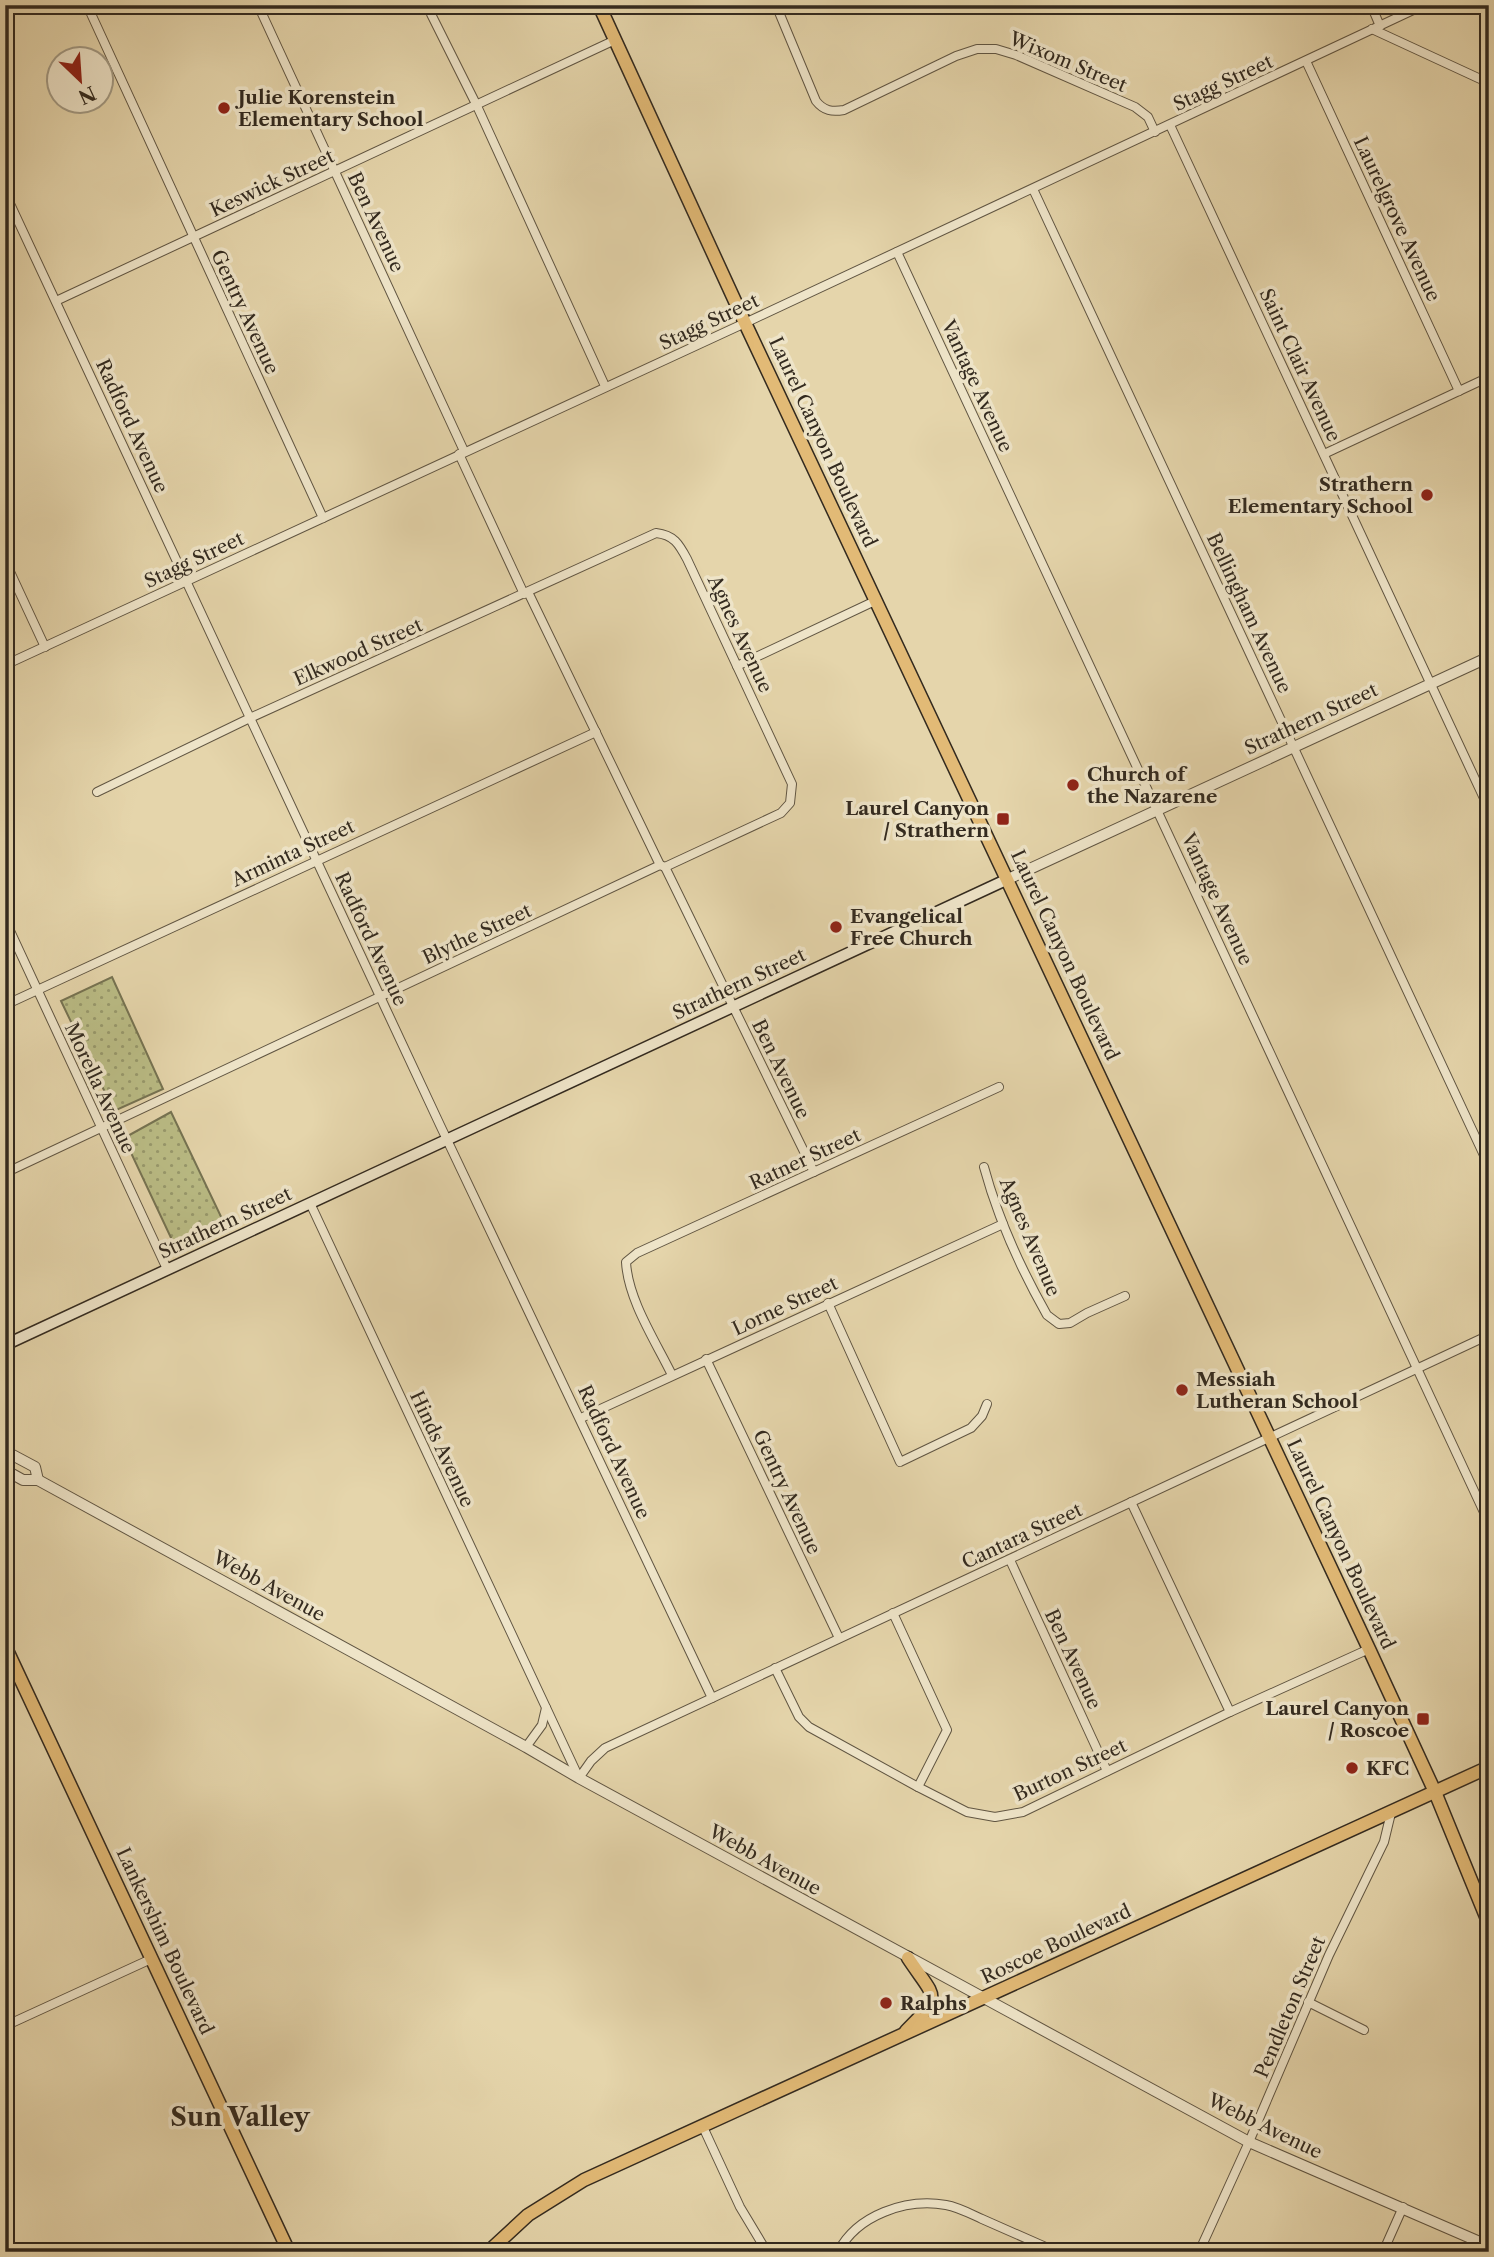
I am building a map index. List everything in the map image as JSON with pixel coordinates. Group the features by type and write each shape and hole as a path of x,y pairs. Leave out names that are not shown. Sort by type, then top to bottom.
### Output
{"main road":[{"name":"Laurel Canyon Boulevard","path":"599,5 745,323 1369,1649 1435,1792 1489,1924"},
{"name":"Strathern Street","path":"5,1345 1008,879"},
{"name":"Lankershim Boulevard","path":"5,1646 289,2252"},
{"name":"Roscoe Boulevard","path":"488,2252 528,2214 584,2180 1489,1767"},
{"path":"900,2037 932,2003 930,1988 908,1958"}],"street":[{"name":"Gentry Avenue","path":"87,5 323,518"},
{"name":"Ben Avenue","path":"258,5 526,593 814,1172"},
{"name":"Wixom Street","path":"776,5 816,102 821,108 844,110 957,56 977,49 996,49 1016,55 1135,107 1148,117 1155,132"},
{"path":"1371,5 1376,28 1489,83"},
{"name":"Stagg Street","path":"5,665 1424,5"},
{"path":"431,14 477,106 605,386"},
{"name":"Keswick Street","path":"57,301 615,40"},
{"name":"Laurelgrove Avenue","path":"1306,61 1459,391"},
{"name":"Saint Clair Avenue","path":"1170,125 1489,809"},
{"name":"Bellingham Avenue","path":"1033,188 1489,1166"},
{"name":"Radford Avenue","path":"5,193 316,860 712,1698"},
{"name":"Vantage Avenue","path":"897,252 1489,1523"},
{"path":"1324,454 1489,377"},
{"name":"Agnes Avenue","path":"634,542 656,533 666,534 678,543 792,784"},
{"name":"Elkwood Street","path":"97,792 250,718 634,542"},
{"path":"5,561 45,647"},
{"path":"737,666 877,600"},
{"name":"Strathern Street","path":"1008,879 1489,657"},
{"name":"Arminta Street","path":"5,1005 596,732"},
{"name":"Blythe Street","path":"5,1173 781,813 790,803 792,784"},
{"name":"Morella Avenue","path":"5,920 167,1269"},
{"name":"Ratner Street","path":"672,1375 632,1293 626,1262 637,1253 999,1087"},
{"name":"Agnes Avenue","path":"984,1167 1003,1224 1047,1315 1059,1324 1070,1323 1087,1312 1125,1296"},
{"name":"Hinds Avenue","path":"310,1203 579,1778"},
{"name":"Lorne Street","path":"581,1418 1003,1224"},
{"path":"828,1303 900,1462 971,1428 982,1416 987,1404"},
{"name":"Cantara Street","path":"579,1778 605,1748 1489,1335"},
{"name":"Gentry Avenue","path":"706,1359 839,1639"},
{"name":"Webb Avenue","path":"5,1451 34,1467 38,1480"},
{"name":"Webb Avenue","path":"5,1470 23,1480 38,1480 983,1999 1249,2142 1489,2245"},
{"path":"1131,1502 1230,1712"},
{"name":"Ben Avenue","path":"1010,1560 1107,1771"},
{"path":"893,1613 947,1730 918,1787"},
{"name":"Burton Street","path":"775,1668 799,1717 809,1727 967,1812 995,1817 1023,1812 1230,1712 1369,1649"},
{"path":"526,1747 542,1725 545,1707"},
{"name":"Pendleton Street","path":"1199,2252 1308,2002 1384,1842 1391,1813"},
{"path":"5,2026 151,1959"},
{"path":"1308,2002 1364,2030"},
{"path":"703,2127 740,2207 767,2252"},
{"path":"838,2252 856,2228 869,2218 903,2206 926,2205 947,2205 1057,2252"},
{"path":"1383,2252 1403,2207"}],"green space":[{"path":"112,977 163,1089 114,1111 61,1001"},
{"path":"171,1112 225,1225 181,1244 172,1240 124,1138"}],"place":[{"name":"Julie Korenstein Elementary School","path":"224,108"},
{"name":"Strathern Elementary School","path":"1427,495"},
{"name":"Church of the Nazarene","path":"1073,785"},
{"name":"Laurel Canyon / Strathern","path":"1003,819"},
{"name":"Evangelical Free Church","path":"836,927"},
{"name":"Messiah Lutheran School","path":"1182,1390"},
{"name":"Laurel Canyon / Roscoe","path":"1423,1719"},
{"name":"KFC","path":"1352,1768"},
{"name":"Ralphs","path":"886,2003"}],"district":[{"name":"Sun Valley","path":"240,2117"}]}
